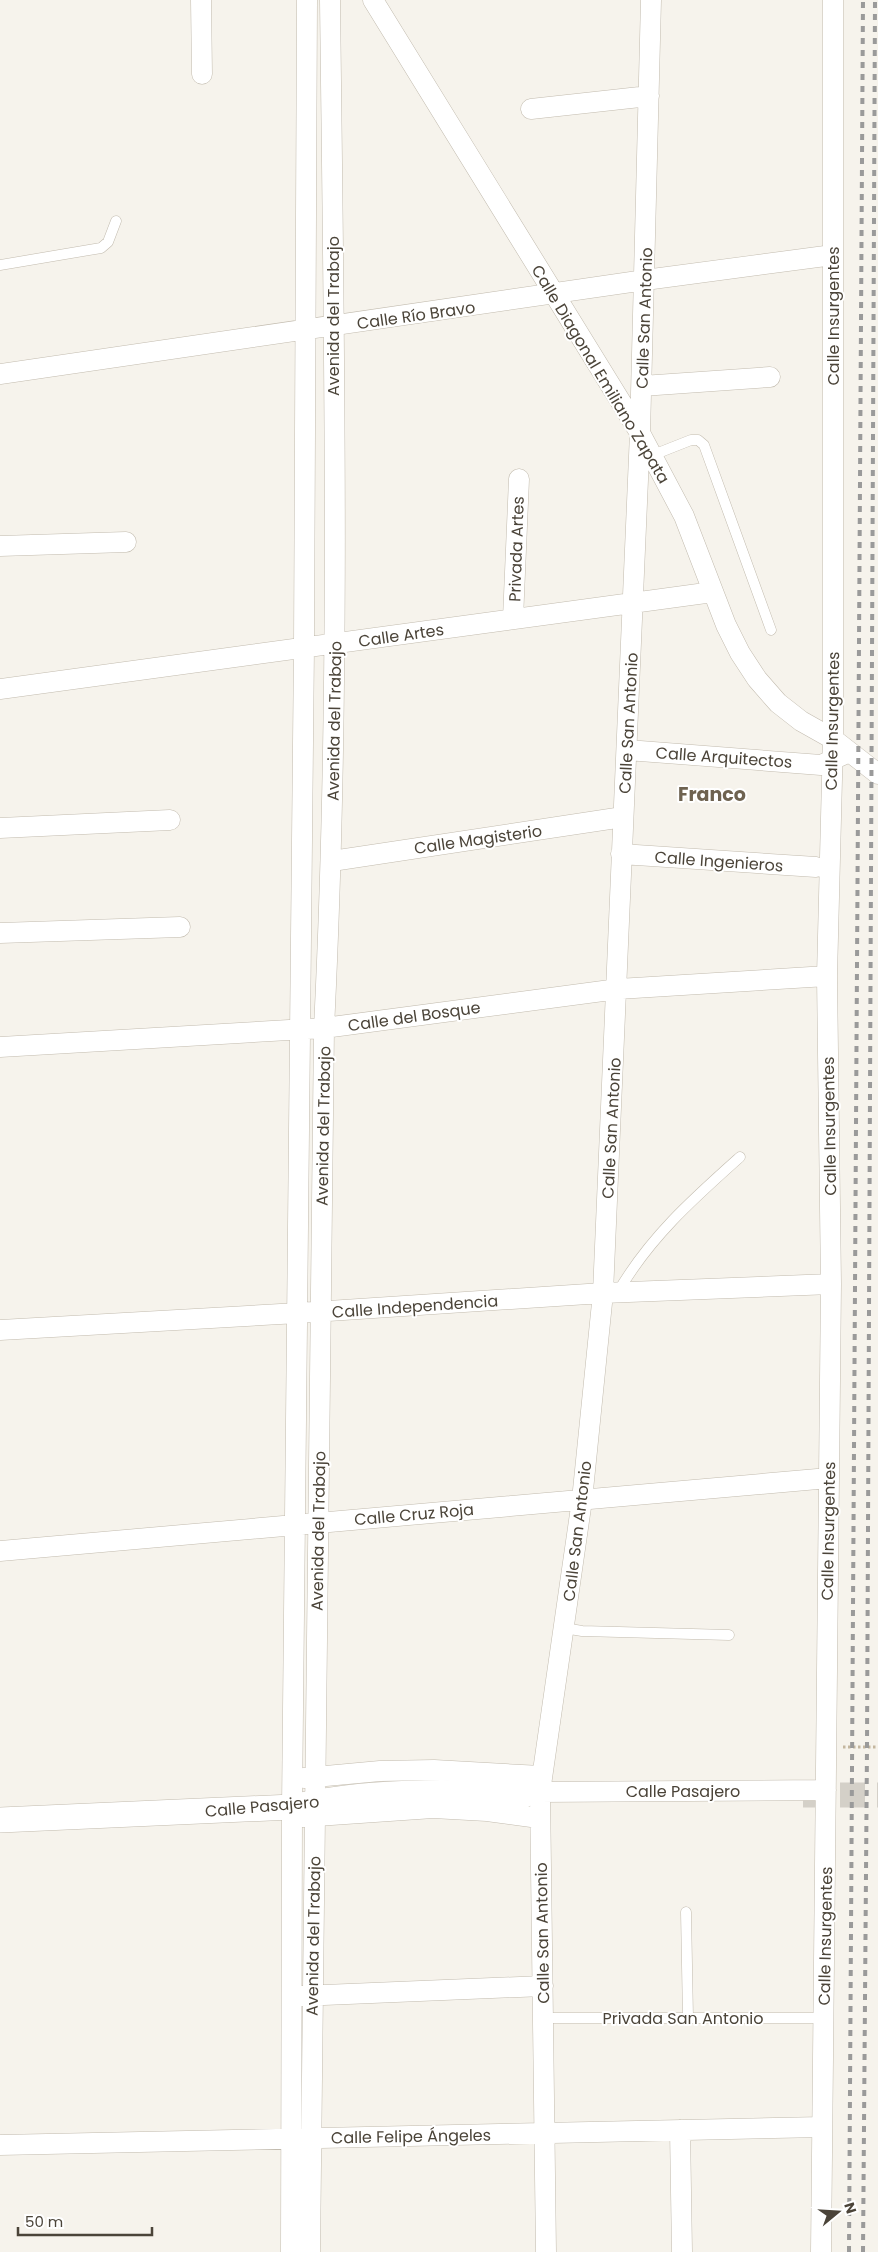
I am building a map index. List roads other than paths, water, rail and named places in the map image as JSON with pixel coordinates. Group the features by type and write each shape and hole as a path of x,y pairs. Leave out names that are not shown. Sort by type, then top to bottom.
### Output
{"street":[{"path":"201,0 202,74"},
{"name":"Avenida del Trabajo","path":"291,2252 312,1995 306,1804 293,1779 304,647 307,0"},
{"name":"Avenida del Trabajo","path":"310,2252 292,1996 306,1804 318,1523 324,1028 332,860 335,644 330,0"},
{"name":"Calle Diagonal Emiliano Zapata","path":"374,0 640,433 684,516 740,653 778,703 801,721 833,739 834,759 878,774"},
{"name":"Calle San Antonio","path":"546,2252 539,1818 535,1788 564,1628 610,1293 621,854 634,603 642,386 651,0"},
{"name":"Calle Insurgentes","path":"832,0 833,739"},
{"path":"530,109 649,96"},
{"name":"Calle Río Bravo","path":"0,374 334,327 645,280 833,255"},
{"path":"642,386 770,378"},
{"name":"Privada Artes","path":"513,619 519,479"},
{"path":"0,546 126,542"},
{"name":"Calle Artes","path":"0,689 714,592"},
{"name":"Calle Arquitectos","path":"627,750 834,759"},
{"name":"Calle Insurgentes","path":"821,2252 831,1284 827,976 834,759"},
{"name":"Calle Magisterio","path":"332,860 623,817"},
{"path":"0,828 170,820"},
{"name":"Calle Ingenieros","path":"621,854 816,867"},
{"path":"0,932 180,927"},
{"name":"Calle del Bosque","path":"0,1046 324,1028 618,989 827,976"},
{"name":"Calle Independencia","path":"0,1330 610,1293 831,1284"},
{"name":"Calle Cruz Roja","path":"0,1551 829,1478"},
{"path":"293,1779 306,1804 487,1811 539,1818"},
{"name":"Calle Pasajero","path":"0,1820 306,1804 443,1791 535,1788 826,1790"},
{"path":"292,1996 542,1986"},
{"name":"Calle Felipe Ángeles","path":"0,2146 822,2127"},
{"path":"680,2130 682,2252"}],"lane":[{"path":"0,265 101,248 108,242 116,221"},
{"path":"652,456 691,440 698,440 704,445 770,630"},
{"path":"610,1293 629,1273 674,1217 740,1157"},
{"path":"564,1628 582,1631 729,1635"},
{"path":"686,1912 688,2018"},
{"name":"Privada San Antonio","path":"543,2018 824,2018"}],"tunnel":[{"path":"803,1795 878,1795"}],"railway":[{"path":"849,2252 863,0"},
{"path":"863,2252 875,0"}],"district":[{"name":"Franco","path":"712,794"}]}
